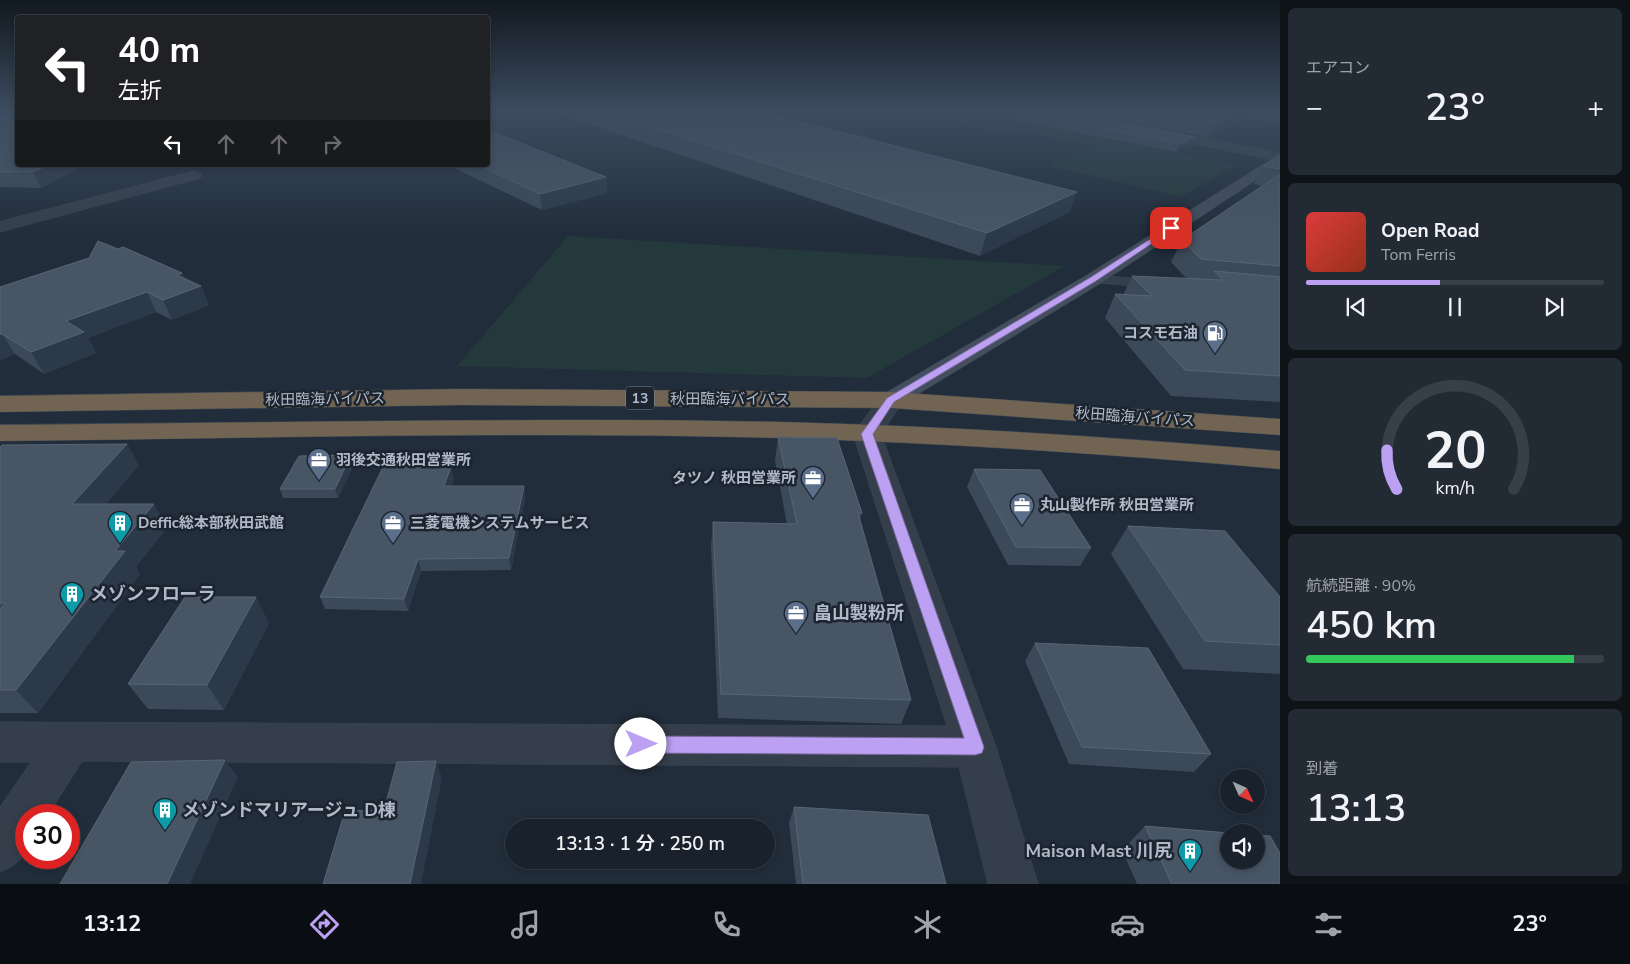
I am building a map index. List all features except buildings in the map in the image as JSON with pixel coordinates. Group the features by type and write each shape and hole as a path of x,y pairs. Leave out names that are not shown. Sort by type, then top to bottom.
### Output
{"highway":[{"name":"秋田臨海バイパス","path":"0,404 460,397 891,400 1280,427"},
{"name":"秋田臨海バイパス","path":"0,433 613,428 867,434 1115,445 1280,460"}],"street":[{"path":"1256,152 1280,157"},
{"path":"1013,884 975,747 867,434 891,400 1094,279 1280,157"},
{"path":"0,227 195,175"},
{"path":"0,848 71,741"},
{"path":"0,742 975,747"}],"lane":[{"path":"1094,279 1172,286"}],"green space":[{"path":"1081,152 1173,152 1236,165 1181,197 1049,166"},
{"path":"568,236 1065,266 867,378 457,366"}],"place":[{"name":"コスモ石油","path":"1215,354"},
{"name":"羽後交通秋田営業所","path":"319,481"},
{"name":"タツノ 秋田営業所","path":"813,499"},
{"name":"丸山製作所 秋田営業所","path":"1022,526"},
{"name":"Deffic総本部秋田武館","path":"120,544"},
{"name":"三菱電機システムサービス","path":"393,544"},
{"name":"メゾンフローラ","path":"72,615"},
{"name":"畠山製粉所","path":"796,634"},
{"name":"メゾンドマリアージュ D棟","path":"165,831"},
{"name":"Maison Mast 川尻","path":"1190,872"}],"route":[{"path":"641,744 975,747 867,434 891,400 1094,279 1171,228"}]}
